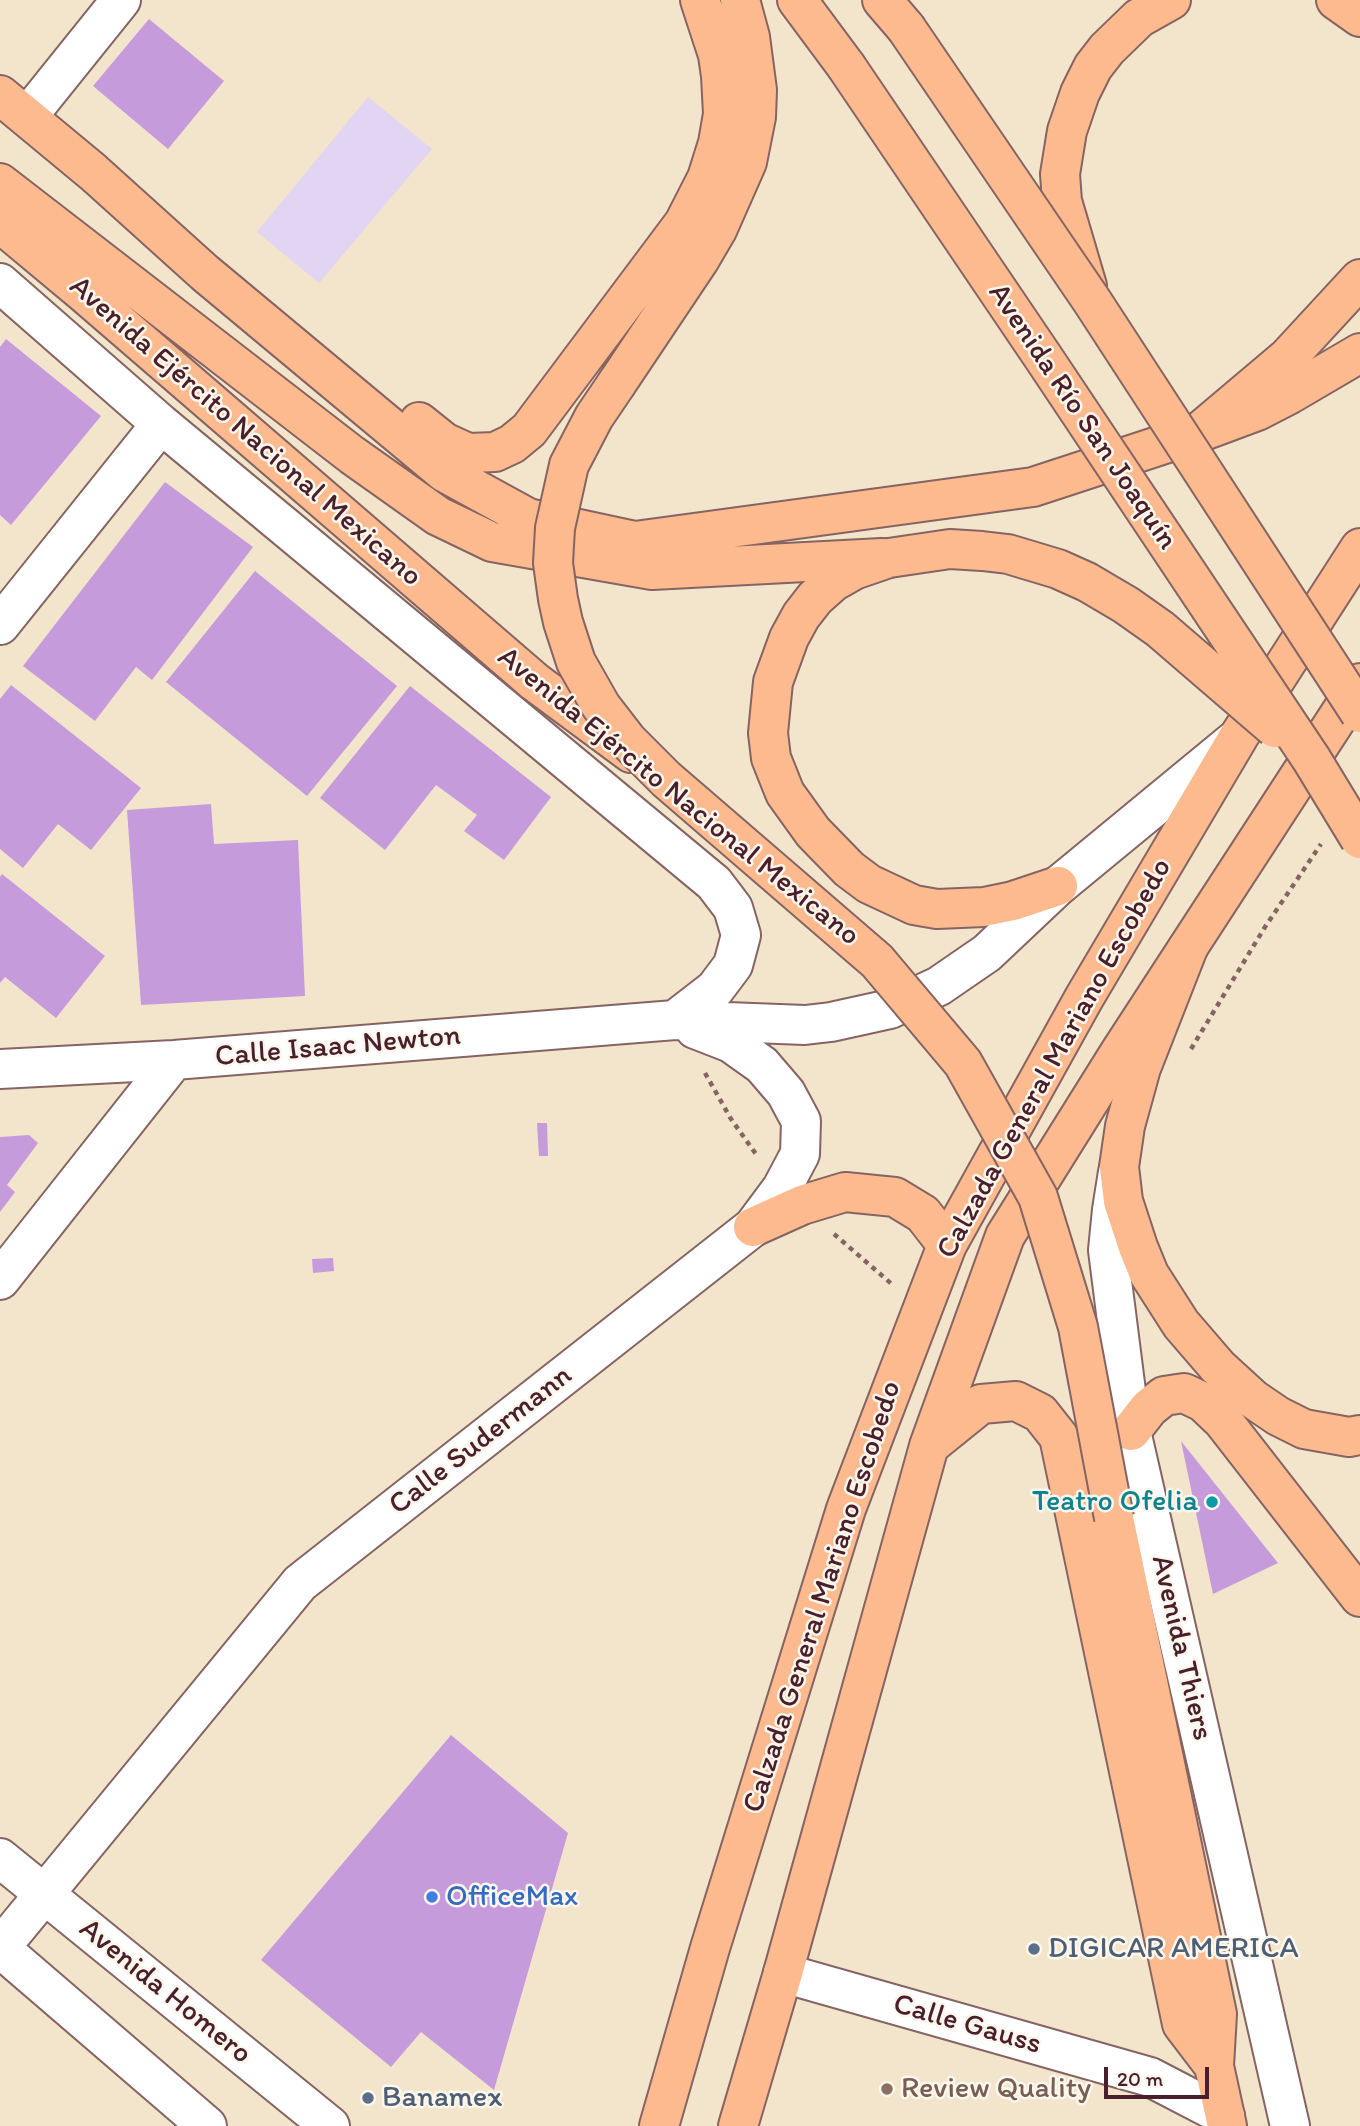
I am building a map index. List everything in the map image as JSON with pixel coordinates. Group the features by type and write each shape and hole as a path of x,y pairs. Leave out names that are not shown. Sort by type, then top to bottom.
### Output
{"main road":[{"path":"93,172 217,258 444,442 468,453 495,452 512,444 529,430 674,238 700,194 718,143 723,99 718,55 700,0"},
{"path":"666,779 628,741 601,706 576,662 562,622 555,582 555,527 564,481 580,441 701,259 730,203 747,162 756,117 757,90 751,37 740,0"},
{"name":"Avenida Río San Joaquín","path":"797,0 846,66 1043,357 1312,761 1342,840"},
{"path":"1092,301 1062,201 1060,174 1067,131 1080,93 1093,67 1107,49 1139,18 1171,0"},
{"path":"1336,0 1360,17"},
{"path":"894,14 1092,301 1360,713"},
{"path":"13,106 93,172 205,273 444,472 528,518 635,541 1033,487 1198,433 1268,405 1360,353"},
{"path":"0,183 352,456 438,516 492,542 652,570 889,558 950,549 1007,554 1058,569 1126,605 1160,629 1312,761"},
{"name":"Avenida Ejército Nacional Mexicano","path":"0,223 535,682 666,779 877,961 963,1063 1038,1197 1078,1327 1114,1518 1217,2014 1213,2066"},
{"path":"1198,433 1288,356 1360,279"},
{"name":"Calzada General Mariano Escobedo","path":"659,2126 710,1948 846,1510 947,1245 1084,998 1239,736 1360,548"},
{"path":"889,558 854,570 833,582 816,597 801,616 779,660 769,706 768,733 771,758 785,793 831,852 869,884 914,905 937,909 963,909 1013,901 1058,886"},
{"name":"Calzada General Mariano Escobedo","path":"738,2126 929,1446 1005,1236 1360,683"},
{"path":"1188,948 1131,1098 1119,1167 1123,1200 1149,1274 1181,1324 1218,1367 1253,1399 1304,1429 1349,1437 1360,1435"},
{"path":"754,1227 792,1197 845,1192 895,1197 923,1214 947,1245"},
{"path":"1131,1432 1149,1408 1164,1396 1184,1393 1203,1402 1223,1421 1360,1597"},
{"path":"929,1446 981,1405 1016,1402 1040,1413 1059,1437 1182,2024 1213,2066 1217,2123"}],"street":[{"path":"13,106 121,0"},
{"name":"Avenida Ejército Nacional Mexicano","path":"0,283 161,424 715,883 733,908 741,935 733,965 715,989 675,1020"},
{"path":"0,625 161,424"},
{"name":"Calle Isaac Newton","path":"0,1069 174,1060 675,1020 805,1025 831,1023 890,1009 939,986 987,953 1058,886 1239,736"},
{"path":"675,1020 731,1043 762,1065 786,1093 801,1121 800,1154 792,1197"},
{"path":"0,1280 174,1060"},
{"name":"Avenida Thiers","path":"1119,1167 1108,1250 1131,1432 1290,2126"},
{"name":"Calle Sudermann","path":"0,1948 300,1583 754,1227"},
{"name":"Avenida Homero","path":"0,1857 330,2126"},
{"path":"0,1948 207,2126"},
{"name":"Calle Gauss","path":"783,1973 1150,2077 1217,2123"}],"path":[{"path":"1189,1052 1265,927 1342,840"},
{"path":"675,1020 731,1119 792,1197 922,1310"}],"shaded area":[{"path":"368,97 432,149 319,283 257,232"}],"building":[{"path":"149,19 224,81 168,149 93,86"},
{"path":"6,339 101,416 11,525 0,515 0,347"},
{"path":"165,482 253,547 152,680 136,667 95,721 23,666"},
{"path":"255,571 397,686 307,796 166,682"},
{"path":"11,685 141,788 91,850 58,824 23,868 0,849 0,699"},
{"path":"410,686 551,797 504,860 464,831 477,815 436,785 385,850 320,798"},
{"path":"211,804 214,844 298,840 305,996 141,1005 127,810"},
{"path":"2,874 105,956 56,1018 5,977 0,983"},
{"path":"537,1123 547,1123 548,1156 539,1156"},
{"path":"29,1135 38,1143 7,1185 15,1192 0,1212 0,1137"},
{"path":"333,1258 334,1271 313,1273 312,1259"},
{"name":"Teatro Ofelia","path":"1181,1441 1278,1563 1213,1594"},
{"name":"OfficeMax","path":"451,1735 568,1833 494,2090 421,2032 391,2067 261,1960"}],"place":[{"name":"Teatro Ofelia","path":"1212,1502"},
{"name":"OfficeMax","path":"432,1897"},
{"name":"DIGICAR AMERICA","path":"1034,1949"},
{"name":"Review Quality","path":"887,2089"},
{"name":"Banamex","path":"368,2098"}]}
